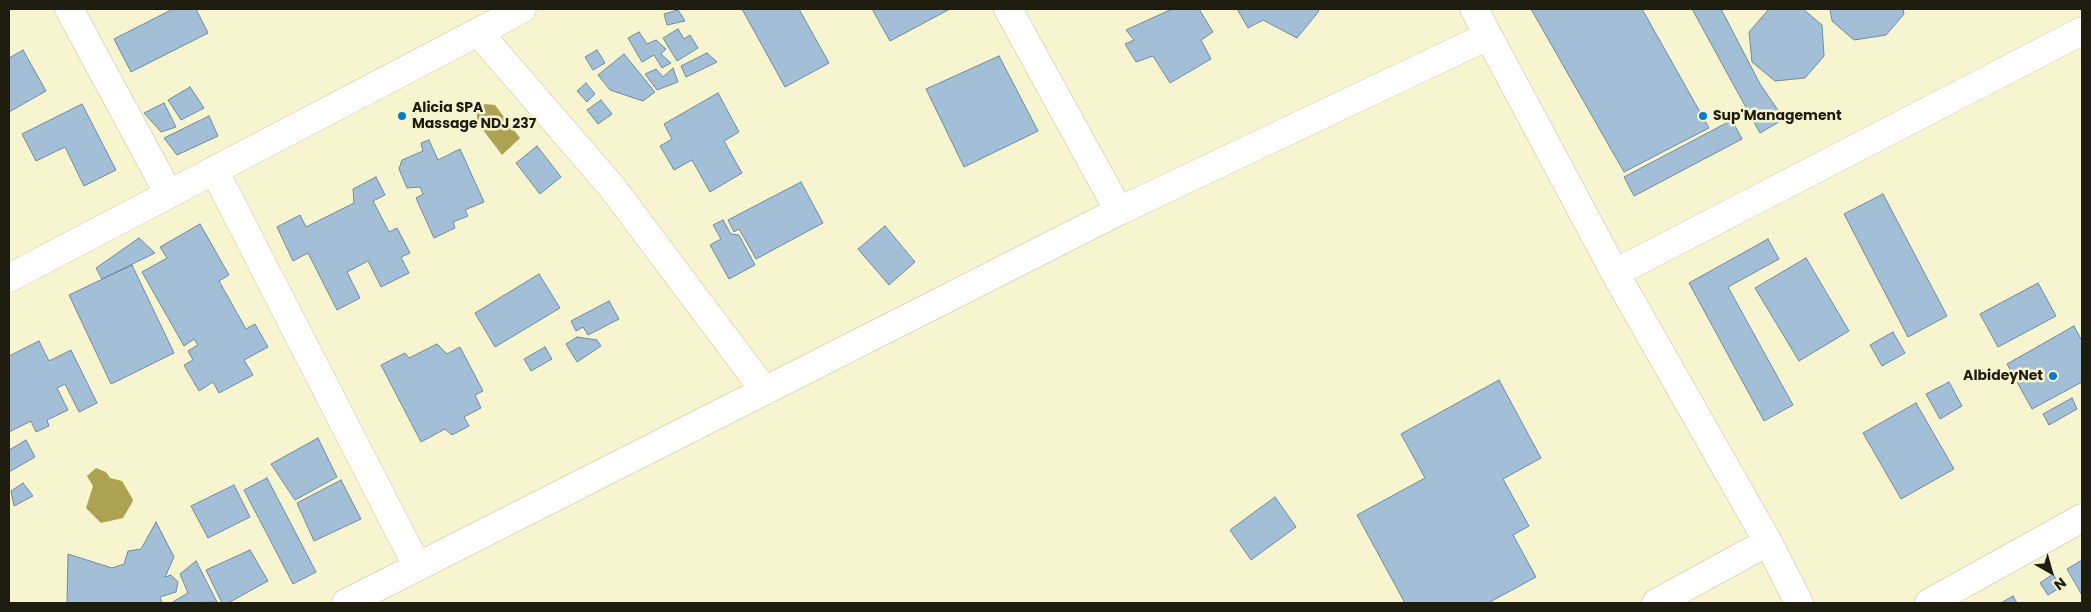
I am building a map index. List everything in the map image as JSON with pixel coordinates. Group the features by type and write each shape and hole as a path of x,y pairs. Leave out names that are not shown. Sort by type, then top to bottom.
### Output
{"street":[{"path":"70,9 169,194"},
{"path":"9,278 522,9"},
{"path":"1008,9 1119,211"},
{"path":"1474,9 1615,273 1768,542 1799,603"},
{"path":"1615,273 2082,30"},
{"path":"478,32 611,186 765,390"},
{"path":"346,603 1119,211 1488,36"},
{"path":"214,170 417,566"},
{"path":"1929,603 2082,518"},
{"path":"1656,603 1768,542"}],"shaded area":[{"path":"485,104 495,105 520,138 502,155 477,122 477,111"},
{"path":"96,468 106,472 110,478 122,481 132,498 133,501 123,518 101,523 86,508 93,486 87,476"}],"building":[{"path":"173,9 196,9 208,33 131,72 114,39"},
{"path":"742,9 799,9 829,63 785,87"},
{"path":"872,9 950,9 890,41"},
{"path":"1172,9 1199,9 1213,32 1201,40 1211,59 1170,83 1153,56 1136,62 1125,44 1134,40 1126,30"},
{"path":"1237,9 1317,9 1319,11 1297,38 1263,20 1248,28"},
{"path":"1531,9 1642,9 1709,128 1624,172"},
{"path":"1692,9 1721,9 1760,84 1784,119 1760,133"},
{"path":"1769,9 1803,9 1822,25 1824,56 1805,78 1775,81 1752,62 1749,32"},
{"path":"1830,9 1903,9 1904,14 1886,35 1854,40 1832,21"},
{"path":"678,10 685,21 667,25 664,14"},
{"path":"678,29 684,39 690,35 698,48 677,61 663,38"},
{"path":"639,32 647,44 656,40 666,49 661,54 671,63 662,68 654,55 642,62 628,38"},
{"path":"23,50 46,91 9,112 9,58"},
{"path":"597,50 605,63 593,70 585,57"},
{"path":"707,53 717,62 686,77 681,66"},
{"path":"624,54 655,92 643,101 610,90 598,75"},
{"path":"999,56 1038,131 964,167 926,89"},
{"path":"673,68 678,82 657,90 645,74 656,69 663,77"},
{"path":"586,83 595,94 587,102 577,91"},
{"path":"190,87 204,108 181,120 168,100"},
{"path":"718,93 739,132 724,141 742,173 710,192 692,160 674,170 660,146 672,139 664,124"},
{"path":"601,100 612,114 598,124 587,110"},
{"path":"164,103 176,127 161,132 144,113"},
{"path":"82,104 116,170 84,186 65,147 36,161 22,134"},
{"path":"209,116 218,136 177,155 164,138"},
{"path":"1732,120 1742,139 1634,196 1624,177"},
{"path":"429,140 438,160 460,149 484,202 465,210 468,216 453,222 455,228 434,238 416,198 423,194 420,187 407,188 399,169 402,160 423,151 421,143"},
{"path":"537,146 561,177 540,194 516,163"},
{"path":"376,177 385,195 373,201 389,232 397,228 410,253 401,257 409,273 381,287 368,261 347,272 360,298 337,310 308,253 293,261 277,227 300,215 306,227 354,203 353,189"},
{"path":"801,182 823,223 756,259 739,229 734,232 728,220"},
{"path":"1883,194 1947,316 1908,337 1844,214"},
{"path":"723,220 731,234 739,235 755,265 729,279 710,245 721,239 713,225"},
{"path":"200,224 229,275 219,281 246,329 255,324 268,347 244,360 253,375 219,393 213,382 199,391 184,365 193,360 188,351 198,345 194,339 184,346 142,272 167,258 160,247"},
{"path":"885,226 915,262 889,285 858,249"},
{"path":"139,238 155,253 102,279 96,268"},
{"path":"1768,239 1779,259 1728,287 1793,405 1764,421 1689,283"},
{"path":"1806,258 1849,331 1799,361 1755,288"},
{"path":"132,265 174,353 111,384 69,295"},
{"path":"539,274 560,308 495,347 475,313"},
{"path":"2038,283 2056,316 1998,347 1980,314"},
{"path":"609,301 619,319 588,335 583,327 576,331 571,321"},
{"path":"2074,326 2082,341 2082,382 2032,409 2007,364"},
{"path":"1893,332 1905,353 1882,366 1870,345"},
{"path":"577,337 597,340 601,346 577,362 566,344"},
{"path":"39,341 49,361 71,350 97,403 79,412 65,384 57,388 68,410 47,420 49,426 36,432 31,421 9,432 9,356"},
{"path":"437,344 447,354 460,347 483,391 475,395 481,408 464,417 469,426 452,435 445,429 421,442 381,365 405,353 409,358"},
{"path":"545,347 552,359 531,371 524,359"},
{"path":"1499,380 1541,458 1503,479 1529,526 1513,535 1536,577 1488,603 1405,603 1357,515 1425,478 1401,434"},
{"path":"1949,382 1962,406 1940,419 1926,394"},
{"path":"2072,398 2077,409 2049,425 2043,414"},
{"path":"1916,403 1954,469 1901,499 1863,433"},
{"path":"318,438 337,477 295,500 271,464"},
{"path":"26,440 35,457 9,472 9,450"},
{"path":"267,478 316,572 293,584 244,490"},
{"path":"341,480 361,519 314,541 297,503"},
{"path":"23,483 33,496 14,506 11,491"},
{"path":"234,485 250,517 208,538 191,506"},
{"path":"1275,497 1296,527 1251,560 1230,530"},
{"path":"156,522 174,557 165,577 171,575 178,582 176,592 160,597 162,603 67,603 68,554 112,568 124,564 128,551 141,549"},
{"path":"250,550 268,581 228,603 222,603 206,570"},
{"path":"2082,560 2082,595 2067,569"},
{"path":"196,561 217,602 171,603 188,593 180,574"},
{"path":"2053,574 2061,587 2048,595 2040,583"},
{"path":"2013,596 2017,603 2001,603"}],"place":[{"name":"Alicia SPA Massage NDJ 237","path":"402,116"},
{"name":"Sup'Management","path":"1703,116"},
{"name":"AlbideyNet","path":"2053,376"}]}
